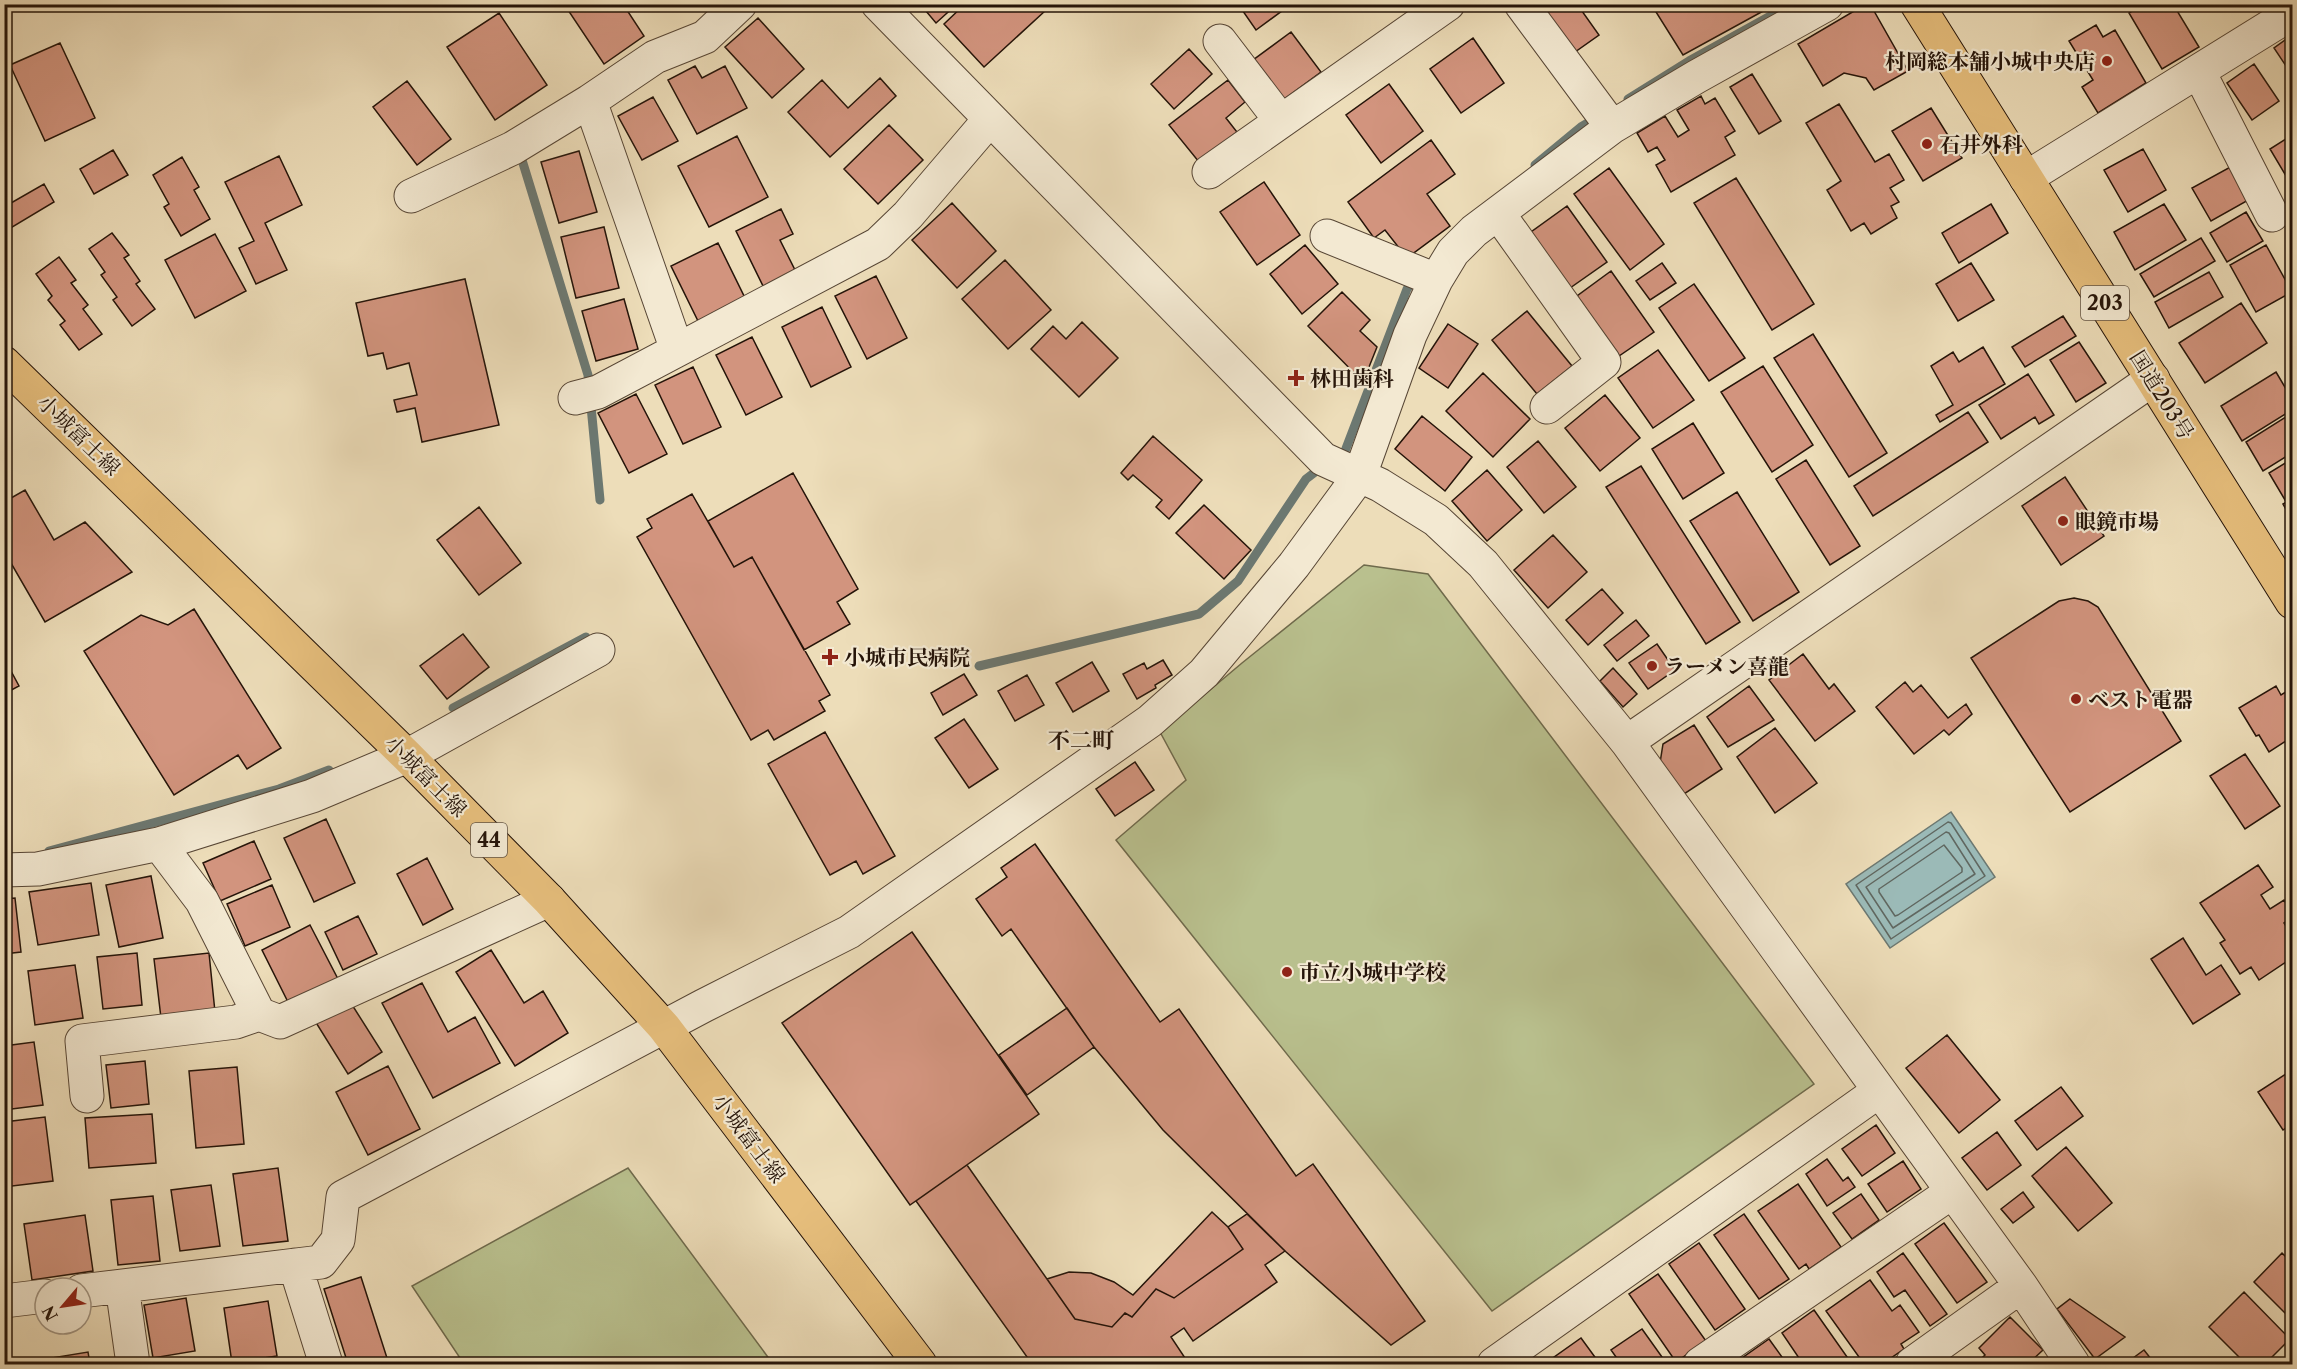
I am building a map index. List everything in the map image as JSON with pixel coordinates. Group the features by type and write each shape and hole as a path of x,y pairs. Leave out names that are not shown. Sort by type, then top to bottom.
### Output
{"main road":[{"name":"国道203号","path":"1917,4 2292,602"},
{"name":"小城富士線","path":"4,363 407,756 549,900 664,1027 920,1365"}],"street":[{"path":"411,196 513,148 590,101 655,57 705,37 741,4"},
{"path":"878,4 990,119 1341,467 1380,485 1436,520 1483,564 1627,742 2020,1286 2070,1363"},
{"path":"1209,172 1448,4"},
{"path":"1521,4 1604,117"},
{"path":"93,1290 321,1262 338,1240 344,1197 664,1027 849,932 1150,721 1204,673 1294,565 1341,467 1410,335 1422,275 1498,213 1604,117 1695,76 1827,4"},
{"path":"2026,178 2292,13"},
{"path":"1220,41 1281,121"},
{"path":"2199,72 2272,215"},
{"path":"590,101 677,350"},
{"path":"586,395 677,350 878,244 908,215 990,119"},
{"path":"1498,213 1604,362 1547,407"},
{"path":"1327,236 1422,275"},
{"path":"1627,742 2153,379"},
{"path":"4,870 38,869 159,844 312,796 407,756 598,650"},
{"path":"159,844 202,901 259,1014"},
{"path":"87,1096 82,1041 236,1022 259,1014 280,1022 549,900"},
{"path":"1494,1365 1879,1091"},
{"path":"1700,1365 1952,1192"},
{"path":"296,1265 326,1365"},
{"path":"122,1286 133,1365"},
{"path":"1912,1365 2020,1286"},
{"path":"4,1301 33,1297"}],"green space":[{"path":"1364,565 1428,574 1814,1084 1492,1311 1116,840 1186,780 1160,732"},
{"path":"628,1168 773,1364 464,1364 412,1286"}],"water":[{"path":"1951,812 1995,877 1890,948 1846,884"}],"building":[{"path":"564,4 623,4 644,36 604,64"},
{"path":"920,4 957,4 936,23"},
{"path":"965,4 1039,4 1045,11 984,67 944,24"},
{"path":"1238,4 1290,4 1290,5 1256,30"},
{"path":"1540,4 1577,4 1599,35 1575,52"},
{"path":"1651,4 1776,4 1683,55"},
{"path":"1866,4 1870,4 1908,71 1874,90 1866,78 1844,73 1823,86 1798,44"},
{"path":"2143,4 2173,4 2199,47 2162,69 2129,13"},
{"path":"499,13 547,85 495,120 447,47"},
{"path":"758,18 804,69 772,98 725,47"},
{"name":"村岡総本舗小城中央店","path":"2096,25 2103,37 2115,30 2146,83 2098,113 2082,87 2093,80 2069,41"},
{"path":"1291,32 1321,72 1279,103 1249,63"},
{"path":"2292,35 2292,75 2274,48"},
{"path":"1473,38 1504,83 1461,113 1430,69"},
{"path":"60,43 95,118 45,141 10,65"},
{"path":"1189,49 1212,74 1174,109 1151,84"},
{"path":"2254,64 2279,101 2252,120 2227,83"},
{"path":"695,66 702,78 725,66 747,108 697,134 668,80"},
{"path":"1752,74 1781,121 1759,134 1730,87"},
{"path":"880,78 896,96 830,157 788,112 822,80 848,108"},
{"path":"1228,80 1245,102 1226,118 1237,132 1199,162 1169,125"},
{"path":"407,81 451,139 417,165 373,107"},
{"path":"1389,84 1423,131 1381,163 1346,115"},
{"path":"1701,96 1705,104 1715,98 1735,131 1725,137 1735,155 1671,192 1656,165 1665,160 1657,147 1648,152 1637,133 1665,116 1678,137 1689,130 1677,110"},
{"path":"653,97 678,141 642,160 618,116"},
{"path":"1839,104 1875,162 1889,154 1904,180 1890,188 1899,202 1891,206 1897,218 1871,234 1864,223 1851,231 1827,190 1841,181 1806,123"},
{"name":"石井外科","path":"1931,108 1962,158 1923,181 1892,131"},
{"path":"889,125 923,160 878,204 844,169"},
{"path":"2292,135 2292,186 2270,149"},
{"path":"737,136 768,197 709,227 678,166"},
{"path":"1431,140 1455,174 1427,194 1450,226 1407,258 1385,230 1374,238 1348,202"},
{"path":"2143,149 2166,190 2128,212 2104,170"},
{"path":"113,150 128,175 94,194 80,169"},
{"path":"579,151 597,212 559,223 541,162"},
{"path":"279,156 302,205 265,223 287,270 256,284 239,248 254,241 225,182"},
{"path":"182,157 199,187 194,190 210,219 181,236 164,207 169,204 153,175"},
{"path":"2234,165 2252,198 2211,221 2192,188"},
{"path":"1609,168 1664,244 1630,270 1574,194"},
{"path":"1736,178 1814,304 1772,330 1694,203"},
{"path":"1264,182 1300,235 1257,265 1220,212"},
{"path":"44,184 54,202 4,232 4,207"},
{"path":"952,203 996,251 957,288 912,240"},
{"path":"1991,204 2008,233 1959,263 1942,233"},
{"path":"2164,204 2186,240 2135,270 2114,232"},
{"path":"1567,206 1607,262 1570,288 1531,232"},
{"path":"781,209 793,234 780,240 797,274 765,290 736,231"},
{"path":"2246,212 2263,241 2227,262 2210,233"},
{"path":"604,227 619,288 576,298 561,237"},
{"path":"112,233 129,255 124,258 140,281 136,284 155,309 132,326 113,300 117,297 101,275 105,272 89,249"},
{"path":"215,234 246,291 195,318 165,260"},
{"path":"2201,238 2215,261 2154,297 2140,274"},
{"path":"718,243 746,300 699,323 671,266"},
{"path":"1305,245 1338,284 1302,314 1270,274"},
{"path":"2266,245 2292,292 2256,312 2230,265"},
{"path":"59,257 76,280 71,283 88,305 83,309 102,334 79,350 60,325 65,321 48,300 52,296 36,274"},
{"path":"1005,260 1051,310 1008,349 962,299"},
{"path":"1662,263 1676,283 1650,300 1636,281"},
{"path":"1971,263 1994,300 1958,321 1936,284"},
{"path":"1611,271 1654,332 1619,356 1577,296"},
{"path":"2209,272 2223,297 2169,328 2155,302"},
{"path":"876,276 907,338 867,359 835,296"},
{"path":"465,279 499,425 422,442 415,408 397,412 394,400 417,395 409,363 387,369 383,353 368,356 356,303"},
{"path":"1694,284 1745,358 1709,381 1659,308"},
{"path":"1342,292 1370,320 1360,331 1377,347 1363,382 1308,326"},
{"path":"624,299 638,349 596,361 582,311"},
{"path":"2241,303 2267,343 2205,383 2179,343"},
{"path":"822,307 851,367 811,387 782,327"},
{"path":"1527,311 1572,366 1537,394 1492,340"},
{"path":"2063,316 2076,336 2025,367 2012,347"},
{"path":"1082,322 1118,358 1079,397 1031,349 1053,326 1066,339"},
{"path":"1448,324 1478,344 1448,388 1419,368"},
{"path":"1813,334 1887,453 1849,477 1774,358"},
{"path":"752,337 782,397 746,415 716,355"},
{"path":"2079,342 2106,383 2076,402 2050,360"},
{"path":"1983,347 2005,384 1940,422 1936,415 1953,405 1931,366 1953,352 1959,362"},
{"path":"1658,350 1694,400 1653,428 1618,378"},
{"path":"1763,366 1813,445 1772,472 1721,392"},
{"path":"693,367 721,427 683,444 655,385"},
{"path":"2276,372 2292,399 2292,410 2242,441 2221,406"},
{"path":"1483,373 1530,419 1493,457 1446,411"},
{"path":"2028,374 2054,415 2039,424 2035,417 2001,439 1979,405"},
{"path":"636,394 667,454 629,473 598,413"},
{"path":"1605,395 1640,438 1600,471 1565,428"},
{"path":"1968,412 1988,442 1873,516 1854,486"},
{"path":"2292,413 2292,453 2263,471 2246,442"},
{"path":"1422,416 1472,457 1445,491 1395,449"},
{"path":"1693,423 1724,473 1683,499 1652,449"},
{"path":"1153,436 1202,480 1169,519 1156,507 1162,500 1133,475 1128,480 1121,473"},
{"path":"1538,441 1576,487 1544,513 1507,467"},
{"path":"2292,459 2292,496 2285,500 2269,473"},
{"path":"1806,460 1860,546 1830,565 1776,479"},
{"path":"1641,466 1740,622 1706,644 1606,487"},
{"path":"1487,470 1522,510 1487,541 1452,501"},
{"path":"793,473 858,589 837,602 850,624 804,650 752,557 734,567 708,521"},
{"name":"眼鏡市場","path":"2065,477 2104,536 2061,565 2022,506"},
{"path":"25,490 54,540 85,522 132,572 45,622 4,551 4,502"},
{"path":"1737,492 1799,592 1753,621 1690,521"},
{"path":"692,494 734,567 752,557 830,695 819,701 825,711 774,740 768,730 751,740 637,537 652,528 647,519"},
{"path":"2292,499 2292,520 2283,504"},
{"path":"1204,505 1251,550 1224,579 1176,533"},
{"path":"479,507 521,563 479,595 437,540"},
{"path":"1553,535 1587,572 1548,608 1514,570"},
{"path":"1602,589 1623,613 1588,645 1566,620"},
{"name":"ベスト電器","path":"2074,598 2088,601 2098,607 2181,741 2070,812 1971,658 2059,601"},
{"path":"194,609 281,748 247,769 238,755 174,795 84,651 141,615 168,625"},
{"path":"1636,620 1649,636 1617,661 1604,645"},
{"path":"463,634 489,667 447,699 420,666"},
{"name":"ラーメン喜龍","path":"1657,644 1675,670 1648,689 1629,663"},
{"path":"1803,654 1829,689 1834,684 1855,711 1815,741 1769,680"},
{"path":"4,658 19,686 4,694"},
{"path":"1163,660 1172,675 1137,699 1123,674 1144,663 1147,669"},
{"path":"1092,662 1109,691 1073,712 1056,683"},
{"path":"1613,668 1637,694 1623,707 1600,681"},
{"path":"964,674 977,695 943,715 931,693"},
{"path":"1027,675 1044,705 1015,721 998,691"},
{"path":"1905,682 1913,692 1921,685 1948,718 1966,704 1972,714 1949,735 1944,730 1914,754 1876,707"},
{"path":"1749,686 1774,720 1728,747 1707,717"},
{"path":"2276,686 2281,695 2292,688 2292,737 2269,752 2239,708"},
{"path":"964,719 998,769 969,788 935,738"},
{"path":"1694,725 1722,769 1681,796 1660,763 1663,744"},
{"path":"1775,728 1817,783 1775,813 1737,757"},
{"path":"825,732 895,856 863,874 856,861 830,875 768,764"},
{"path":"2245,754 2280,806 2245,829 2210,776"},
{"path":"1135,762 1154,790 1115,816 1096,789"},
{"path":"326,819 355,883 314,902 284,838"},
{"path":"254,841 271,879 220,901 203,863"},
{"path":"1035,844 1160,1022 1179,1009 1296,1176 1313,1164 1425,1321 1391,1345 1285,1251 1163,1130 1094,1047 1011,929 1002,936 976,899 1007,877 1001,868"},
{"path":"427,858 453,909 423,925 397,874"},
{"path":"2258,865 2273,887 2261,895 2270,909 2284,900 2292,913 2292,917 2284,923 2292,936 2292,958 2259,980 2251,967 2240,974 2220,943 2225,940 2200,903"},
{"path":"151,876 163,938 119,947 106,885"},
{"path":"91,883 99,935 38,945 29,892"},
{"path":"272,885 290,927 245,946 227,904"},
{"path":"15,898 21,952 4,954 4,899"},
{"path":"358,916 377,954 343,970 325,932"},
{"path":"310,925 339,981 290,1006 262,950"},
{"path":"912,932 1039,1114 910,1205 782,1023"},
{"path":"2183,938 2206,975 2221,965 2240,994 2193,1024 2151,959"},
{"path":"491,950 524,1003 543,991 568,1033 515,1066 456,972"},
{"path":"137,953 142,1005 103,1009 97,957"},
{"path":"209,953 215,1012 161,1018 154,959"},
{"path":"75,965 83,1018 35,1025 28,971"},
{"path":"422,983 448,1032 475,1017 500,1063 433,1098 382,1003"},
{"path":"349,1000 382,1052 348,1074 315,1021"},
{"path":"1067,1008 1094,1047 1027,1095 999,1055"},
{"path":"1947,1035 2000,1100 1959,1133 1906,1068"},
{"path":"34,1042 43,1105 4,1110 4,1046"},
{"path":"145,1061 149,1104 111,1108 106,1065"},
{"path":"388,1066 420,1129 368,1155 336,1092"},
{"path":"237,1067 244,1144 196,1148 189,1071"},
{"path":"2292,1070 2292,1124 2283,1130 2258,1092"},
{"path":"2061,1087 2083,1116 2037,1150 2015,1121"},
{"path":"152,1114 156,1163 89,1168 85,1118"},
{"path":"45,1117 53,1181 4,1187 4,1122"},
{"path":"1876,1125 1895,1153 1862,1176 1842,1149"},
{"path":"1997,1132 2021,1165 1987,1190 1962,1158"},
{"path":"2066,1147 2112,1203 2078,1231 2032,1176"},
{"path":"1827,1159 1843,1181 1848,1177 1855,1187 1827,1206 1806,1174"},
{"path":"1903,1161 1921,1189 1887,1212 1868,1184"},
{"path":"967,1165 1075,1319 1112,1327 1125,1313 1132,1317 1156,1289 1174,1298 1243,1249 1228,1227 1247,1214 1285,1251 1265,1265 1277,1282 1193,1341 1184,1328 1171,1337 1185,1358 1175,1364 1032,1364 916,1201"},
{"path":"278,1168 288,1241 243,1246 233,1174"},
{"path":"1798,1184 1841,1247 1809,1269 1806,1264 1799,1269 1758,1211"},
{"path":"211,1185 220,1246 180,1251 171,1190"},
{"path":"2023,1192 2034,1207 2013,1223 2001,1209"},
{"path":"1861,1194 1879,1220 1852,1239 1833,1213"},
{"path":"153,1196 160,1261 118,1265 111,1200"},
{"path":"1212,1212 1228,1227 1243,1249 1174,1298 1156,1289 1132,1317 1125,1313 1112,1327 1075,1319 1047,1279 1069,1272 1091,1273 1114,1282 1133,1295"},
{"path":"1744,1214 1789,1279 1759,1299 1714,1235"},
{"path":"85,1215 93,1271 59,1276 33,1276 32,1280 24,1224"},
{"path":"1944,1223 1987,1282 1957,1303 1915,1244"},
{"path":"1699,1243 1745,1309 1715,1330 1669,1264"},
{"path":"1903,1253 1947,1314 1930,1326 1905,1290 1894,1297 1877,1272"},
{"path":"2282,1253 2292,1263 2292,1320 2254,1282"},
{"path":"1658,1274 1706,1341 1676,1362 1629,1294"},
{"path":"361,1277 387,1358 367,1364 348,1364 324,1289"},
{"path":"1870,1280 1892,1311 1900,1305 1919,1332 1901,1344 1904,1349 1882,1364 1878,1360 1873,1364 1864,1364 1826,1311"},
{"path":"2244,1292 2290,1339 2265,1364 2246,1364 2209,1327"},
{"path":"186,1298 195,1351 153,1358 144,1305"},
{"path":"2070,1299 2125,1337 2095,1359 2057,1309"},
{"path":"268,1301 277,1356 232,1363 224,1308"},
{"path":"1814,1310 1852,1364 1803,1364 1782,1333"},
{"path":"2010,1317 2043,1350 2028,1364 1976,1364 1985,1355 1979,1348"},
{"path":"1642,1329 1667,1364 1621,1364 1611,1350"},
{"path":"7,1335 12,1364 4,1364 4,1336"},
{"path":"1581,1338 1600,1364 1553,1364 1550,1360"},
{"path":"1769,1339 1787,1364 1746,1364 1742,1358"},
{"path":"2144,1350 2155,1364 2125,1364"},
{"path":"88,1352 90,1364 40,1364 39,1360"}],"waterway":[{"path":"1628,99 1689,61 1792,4"},
{"path":"1535,165 1581,127 1598,117"},
{"path":"522,160 588,375 600,500"},
{"path":"1337,457 1345,451 1407,289 1415,279"},
{"path":"979,666 1199,614 1238,581 1306,479 1323,466"},
{"path":"453,708 586,637"},
{"path":"49,851 279,789 329,770"}],"place":[{"name":"村岡総本舗小城中央店","path":"2107,61"},
{"name":"石井外科","path":"1927,144"},
{"name":"林田歯科","path":"1296,378"},
{"name":"眼鏡市場","path":"2063,521"},
{"name":"小城市民病院","path":"830,657"},
{"name":"ラーメン喜龍","path":"1652,666"},
{"name":"ベスト電器","path":"2076,699"},
{"name":"市立小城中学校","path":"1287,972"}],"district":[{"name":"不二町","path":"1081,740"}]}
